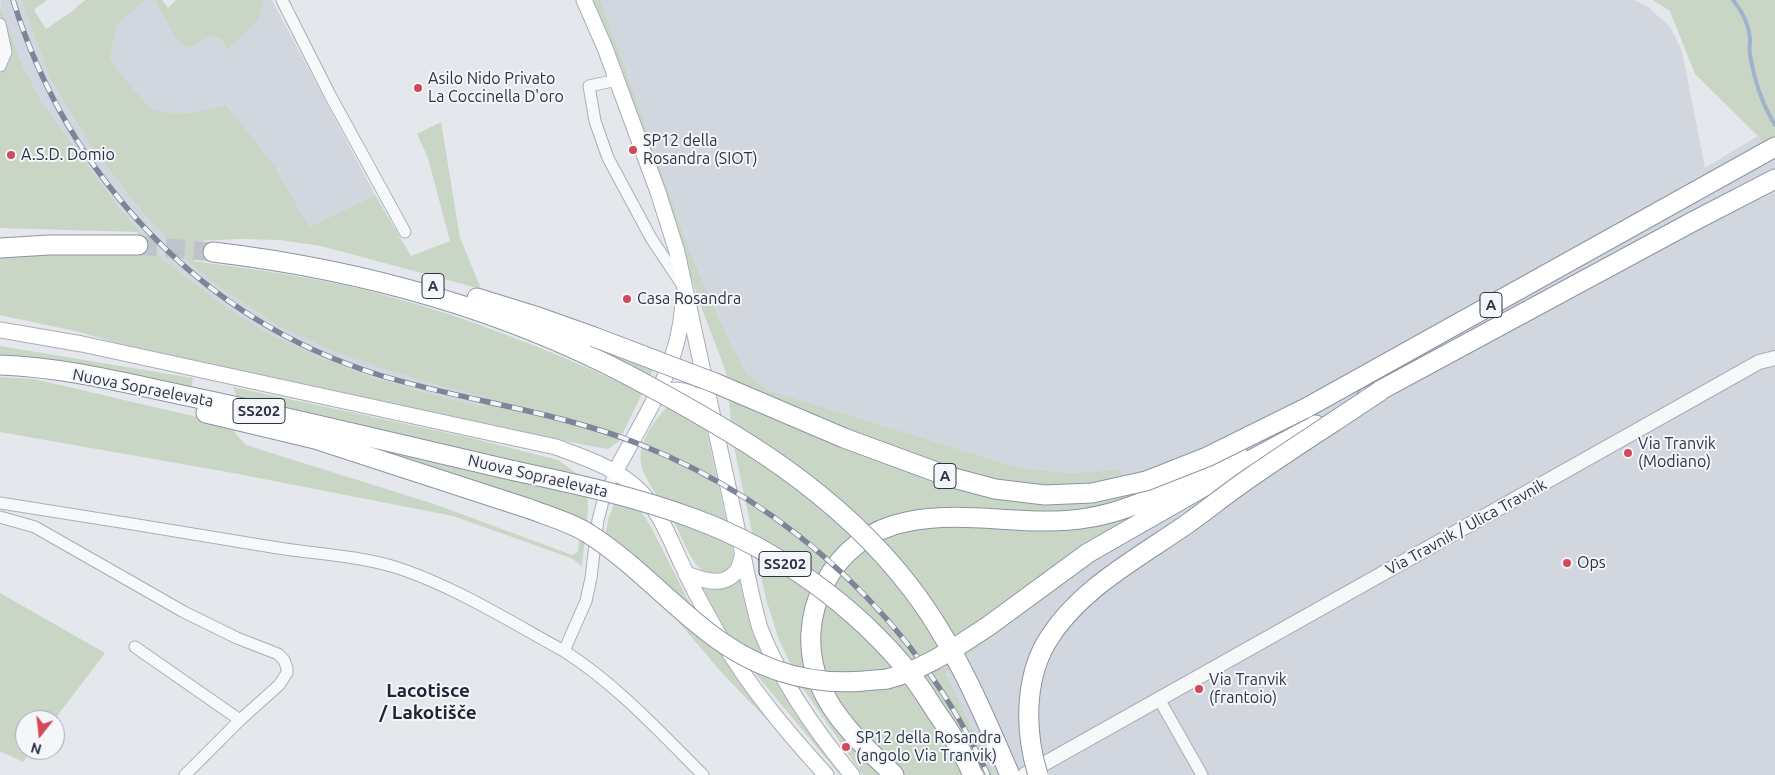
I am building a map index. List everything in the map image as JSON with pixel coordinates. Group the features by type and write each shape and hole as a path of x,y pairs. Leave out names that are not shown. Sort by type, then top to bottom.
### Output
{"highway":[{"name":"A","path":"894,775 867,750 845,724 820,685 811,654 811,629 817,600 830,572 851,549 876,532 905,522 942,517 1040,521 1087,518 1136,506 1200,473 1304,409 1775,147"},
{"name":"A","path":"24,366 315,439 530,509 587,532 622,556 709,633 734,650 763,665 792,676 823,682 886,679 916,669 952,650 987,627 1088,553 1247,462 1775,179"},
{"path":"0,240 49,245"},
{"path":"0,248 49,245 138,245"},
{"path":"213,252 267,259 337,272 445,301 508,322 591,356 692,409 767,454 829,502 889,561 912,588 955,657 1010,775"},
{"name":"A","path":"267,259 319,261 370,270 535,316 715,383 844,438 950,478 995,490 1045,495 1092,493 1146,481 1207,457 1304,409"},
{"name":"Nuova Sopraelevata","path":"0,365 24,366 89,375 259,411 622,496 696,519 760,549 793,569 819,587 880,640 912,676 948,729 973,775"},
{"name":"A","path":"1038,775 1030,737 1028,709 1030,689 1045,645 1057,626 1075,605 1122,568 1187,524 1251,477 1380,391"}],"main road":[{"path":"584,0 617,80 658,192 677,252 760,629 772,656 796,699 852,775"},
{"path":"615,472 670,368 679,339 684,287"},
{"path":"0,330 82,344 556,447 615,472 639,490 649,502 672,541 686,574 720,637 742,671 800,746 826,775"},
{"path":"657,395 667,390 680,390 694,394 710,404"},
{"path":"686,574 706,581 722,582 738,569 743,553"}],"street":[{"path":"282,0 330,95 405,232"},
{"path":"0,24 6,52 0,66"},
{"path":"617,80 589,86 595,121 601,141 619,180 651,238 684,287"},
{"name":"Via Travnik / Ulica Travnik","path":"1024,775 1759,362 1775,358"},
{"path":"564,651 586,601 591,578 598,520 603,501 615,472"},
{"path":"0,503 278,548 361,559 419,576 479,604 564,651 593,672 632,705 703,775"},
{"path":"0,517 34,527 184,612 281,656 284,660 287,668 284,678 185,775"},
{"path":"135,647 240,720"},
{"path":"1159,700 1202,775"}],"shaded area":[{"path":"0,0 21,0 50,79 91,146 137,206 188,262 215,284 275,324 387,370 444,387 486,396 484,407 375,378 321,358 272,335 230,310 164,260 117,205 41,101 20,60 3,15"},
{"path":"146,0 155,0 175,38 211,36 222,40 259,19 264,0 272,0 375,195 309,227 228,105 197,112 173,114 150,109 128,83 110,57 117,25"},
{"path":"600,0 1635,0 1648,7 1670,27 1682,51 1705,168 1758,136 1775,158 1775,775 995,775 946,674 961,660 1120,471 1069,473 1020,468 768,390 747,374 729,340 689,250"}],"green space":[{"path":"21,0 47,0 34,10 46,29 85,0 146,0 117,25 110,57 128,83 151,109 173,114 197,112 227,105 274,166 309,227 375,195 411,256 450,241 428,158 417,134 441,122 460,238 481,289 321,246 280,240 195,241 213,252 193,261 316,279 388,296 448,314 507,335 623,384 632,366 591,345 596,329 659,351 651,375 619,441 608,449 585,445 152,353 79,332 0,315 0,255 121,252 139,254 138,232 0,228 0,5 20,60 41,101 117,205 164,260 230,310 272,335 321,358 375,378 441,397 484,407 486,397 387,370 333,351 275,324 215,284 188,262 137,206 91,146 50,79"},
{"path":"155,0 162,0 168,8 176,0 264,0 259,19 228,50 222,40 211,36 187,48 175,38"},
{"path":"591,0 600,0 689,250 729,340 747,374 768,390 1020,468 1069,473 1120,470 1140,529 961,660 946,674 995,775 863,775 802,687 779,640 766,599 733,442 726,372 697,296 673,219"},
{"path":"1653,0 1775,0 1775,158 1758,136 1695,74 1670,11"},
{"path":"0,346 193,378 191,389 0,357"},
{"path":"0,377 34,379 227,424 246,445 437,505 572,555 578,552 579,539 569,532 397,458 398,454 514,480 238,400 233,387 471,438 558,460 579,475 587,492 588,510 582,566 571,558 453,516 233,473 0,432"},
{"path":"668,406 704,418 734,557 728,569 717,575 709,575 696,564 678,529 650,485 643,470 641,455 645,439 653,424"},
{"path":"623,485 650,525 688,600 716,648 774,727 722,673 677,620 602,552 609,516"},
{"path":"739,578 754,633 769,668 778,684 842,773 840,775 760,679 731,639 702,588 717,588"},
{"path":"0,593 105,653 62,710 15,710 15,758 0,751"}],"waterway":[{"path":"1733,0 1747,23 1750,55 1756,82 1762,100 1775,125"}],"tunnel":[{"path":"138,245 213,252"}],"railway":[{"path":"13,0 37,65 68,125 106,182 150,233 199,278 254,318 314,350 379,375 575,423 608,433 639,444 695,470 749,500 799,536 845,576 888,620 926,669 960,720 988,775"}],"place":[{"name":"Asilo Nido Privato La Coccinella D'oro","path":"418,88"},
{"name":"SP12 della Rosandra (SIOT)","path":"633,150"},
{"name":"A.S.D. Domio","path":"11,155"},
{"name":"Casa Rosandra","path":"627,299"},
{"name":"Via Tranvik (Modiano)","path":"1628,453"},
{"name":"Ops","path":"1567,563"},
{"name":"Via Tranvik (frantoio)","path":"1199,689"},
{"name":"SP12 della Rosandra (angolo Via Tranvik)","path":"846,747"}],"district":[{"name":"Lacotisce / Lakotišče","path":"428,702"}]}
